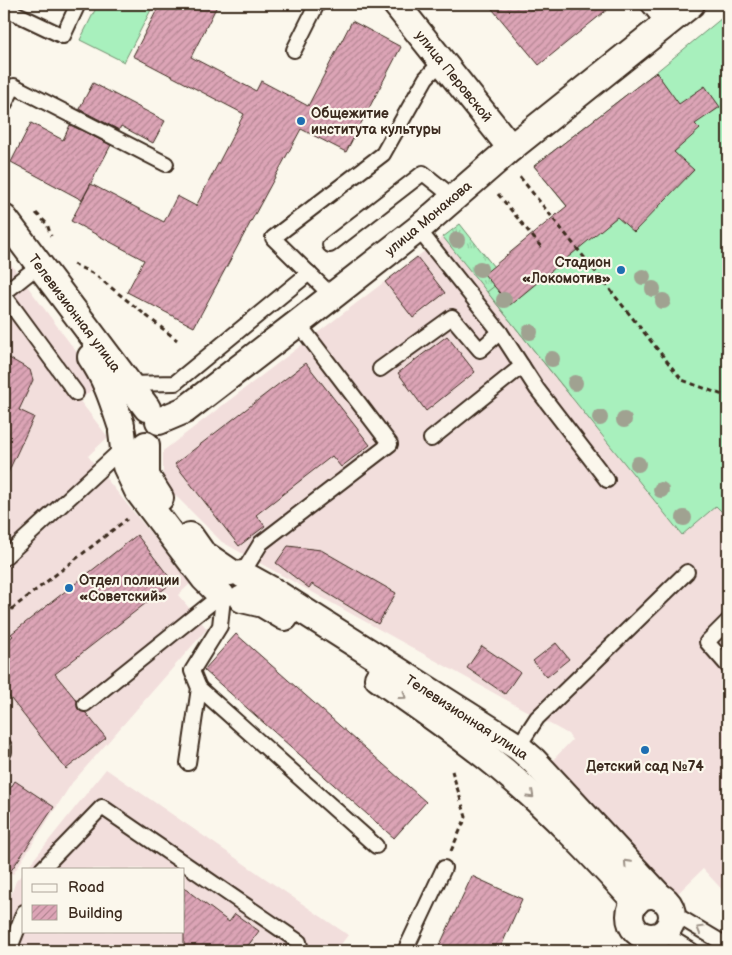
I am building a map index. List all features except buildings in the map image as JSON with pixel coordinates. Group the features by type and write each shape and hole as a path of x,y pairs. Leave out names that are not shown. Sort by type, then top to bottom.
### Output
{"street":[{"name":"улица Перовской","path":"396,4 442,61 507,152"},
{"name":"улица Монакова","path":"128,438 130,410 135,408 153,415 185,410 418,229 507,152 691,4"},
{"name":"Телевизионная улица","path":"4,218 153,415"},
{"name":"Телевизионная улица","path":"4,241 100,370 128,438 152,488 202,553 232,588 271,590 518,748 533,760 657,911"},
{"path":"128,438 151,443 159,433 153,415"},
{"name":"Телевизионная улица","path":"128,438 131,480 204,578 232,588 271,609 374,675 474,748 529,793 657,911"},
{"path":"632,942 631,910 657,911"}],"lane":[{"path":"4,8 63,36 78,4"},
{"path":"294,50 317,4"},
{"path":"648,4 665,25"},
{"path":"332,296 273,238 383,154 426,78 442,61"},
{"path":"4,105 14,86 166,164"},
{"path":"330,245 423,173 453,197"},
{"path":"418,229 500,332 522,366 607,480"},
{"path":"128,384 175,383 309,273"},
{"path":"28,274 4,294 76,393"},
{"path":"380,370 452,317 480,350 500,332"},
{"path":"298,323 390,444 261,543 232,588 220,626 192,671 199,688 376,846"},
{"path":"431,439 522,366"},
{"path":"4,558 128,438"},
{"path":"518,748 537,718 686,572"},
{"path":"85,704 232,588"},
{"path":"728,621 707,642 728,666"},
{"path":"188,763 199,688"},
{"path":"4,746 4,752"},
{"path":"43,868 102,807 299,942 301,951"},
{"path":"406,951 444,868"},
{"path":"657,911 726,940"},
{"path":"657,911 692,951"},
{"path":"15,951 10,948 22,917"}],"path":[{"path":"507,152 682,380 728,397"},
{"path":"482,173 542,248"},
{"path":"30,211 38,214 47,224 51,231 51,244"},
{"path":"70,262 94,274 177,340"},
{"path":"4,615 136,512 150,506"},
{"path":"444,868 466,817 452,772"}],"shaded area":[{"path":"443,237 682,535 716,506 728,518 728,896 703,869 675,896 552,761 572,740 568,734 222,542 163,483 163,451"},
{"path":"4,255 99,382 80,401 108,437 88,456 191,583 178,595 207,629 72,783 13,874 4,869"},
{"path":"106,769 348,935 336,951 4,951 4,914 16,881 22,874 22,932 185,932 185,868 27,868"}],"green space":[{"path":"98,4 154,4 124,62 80,40"},
{"name":"Стадион «Локомотив»","path":"728,13 728,518 716,506 682,535 487,292 578,220 534,166 656,72"},
{"path":"460,224 587,385 572,398 443,237"}],"place":[{"name":"Общежитие института культуры","path":"301,121"},
{"name":"Стадион «Локомотив»","path":"621,270"},
{"name":"Отдел полиции «Советский»","path":"69,588"},
{"name":"Детский сад №74","path":"645,750"}]}
